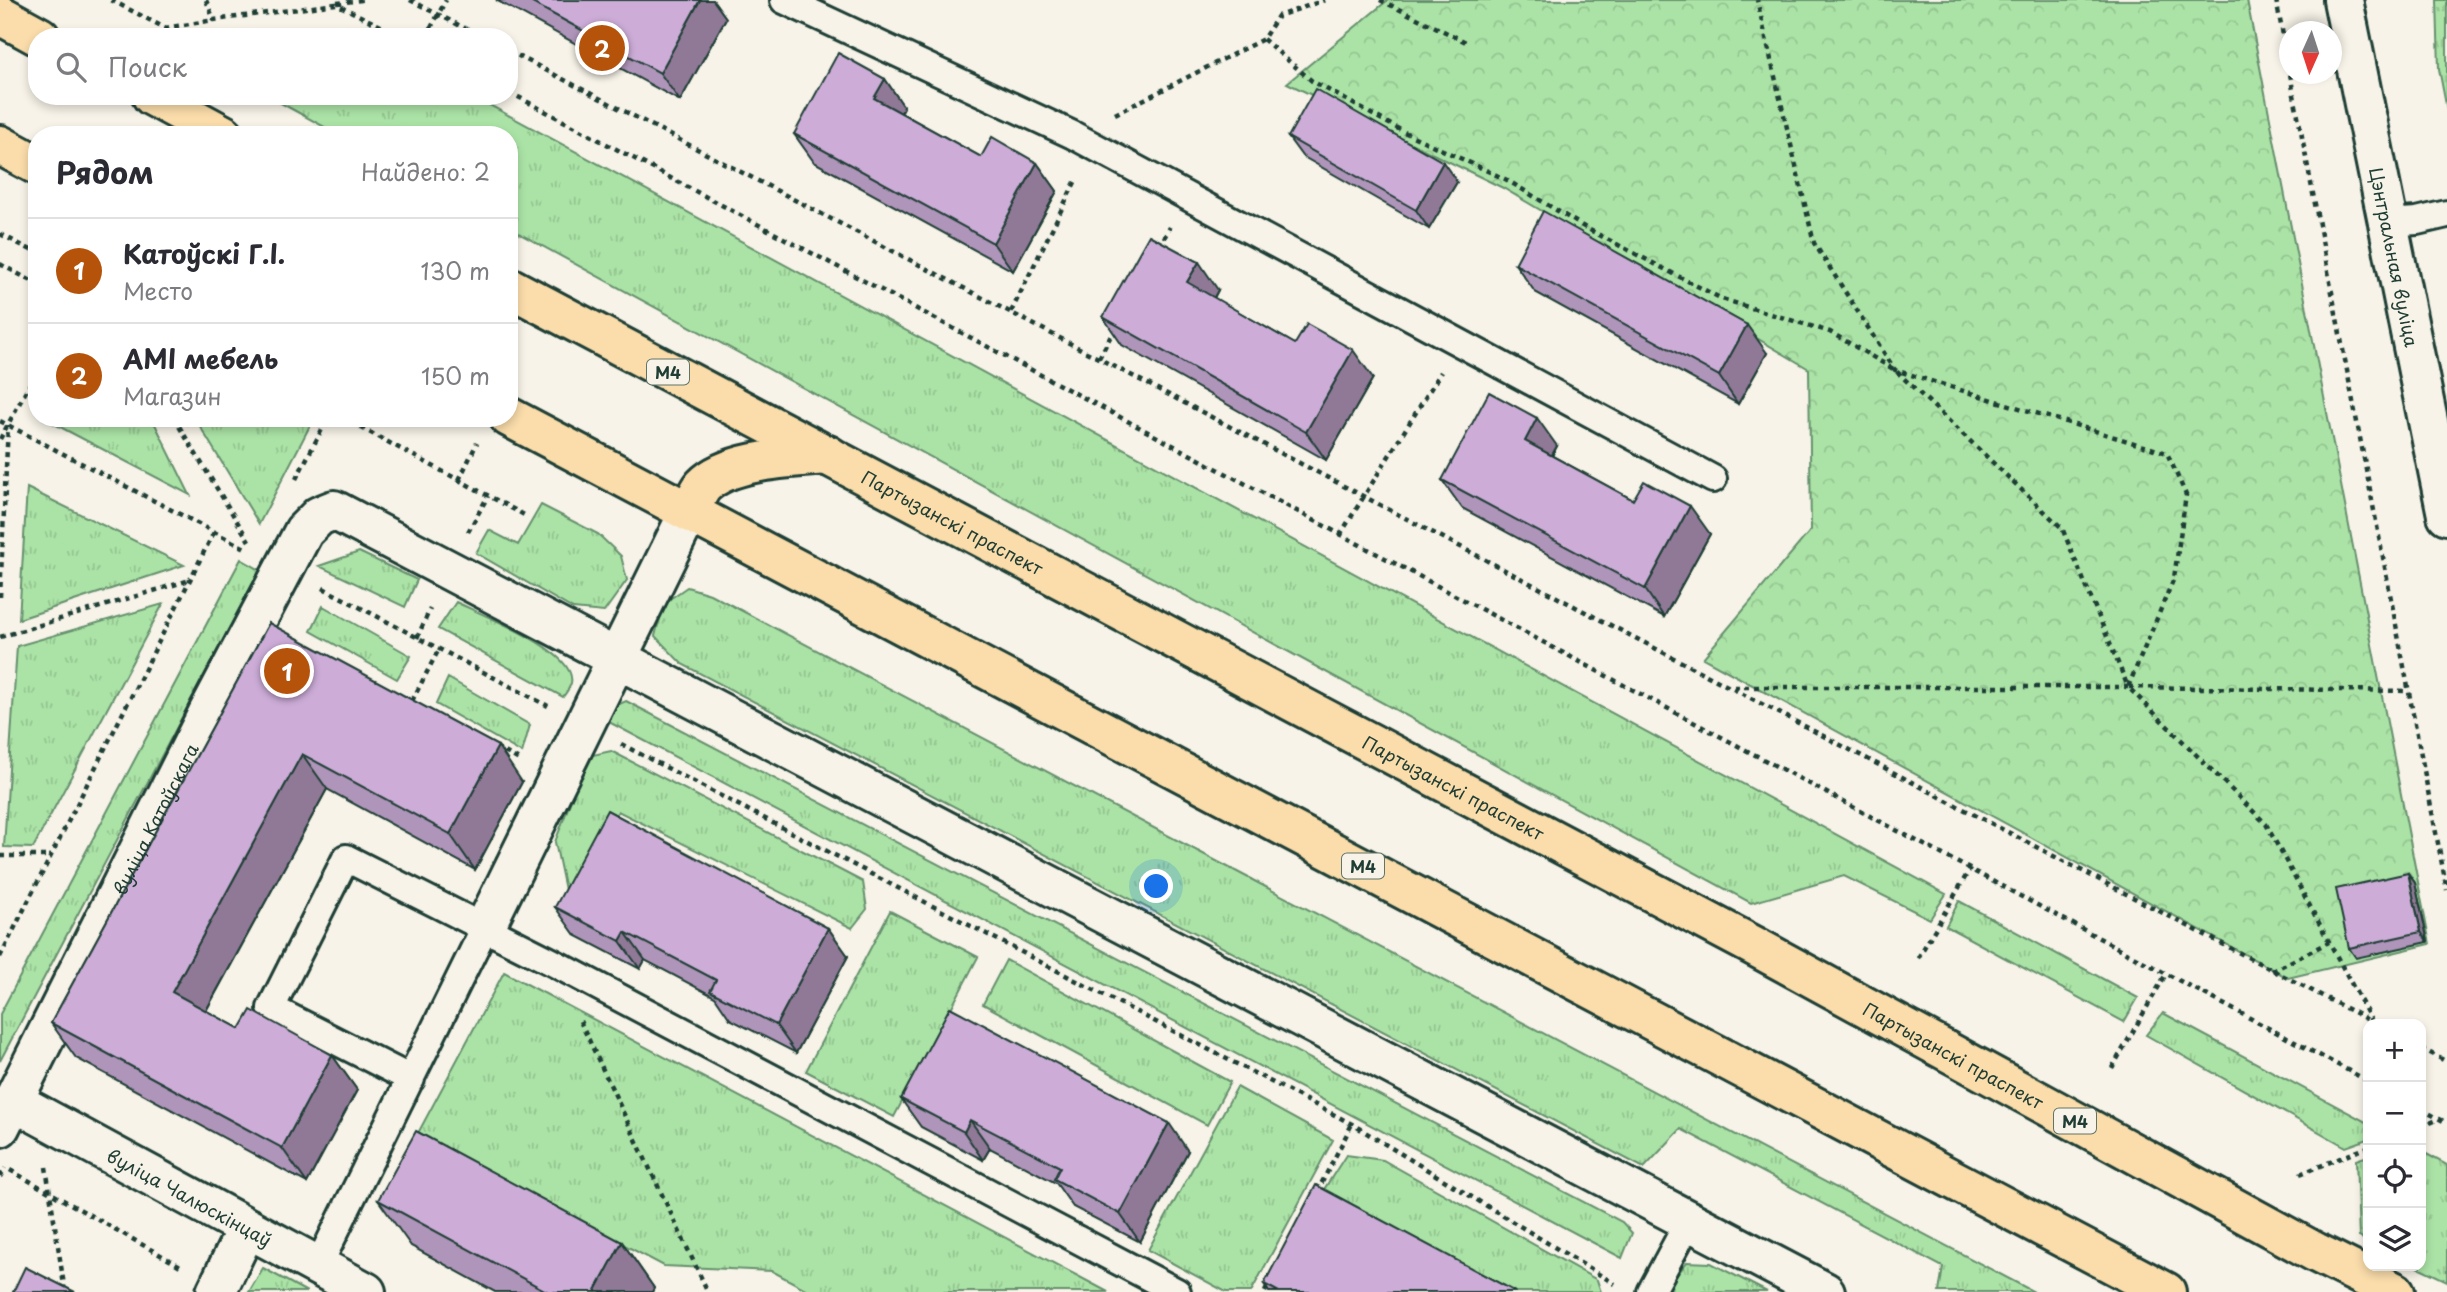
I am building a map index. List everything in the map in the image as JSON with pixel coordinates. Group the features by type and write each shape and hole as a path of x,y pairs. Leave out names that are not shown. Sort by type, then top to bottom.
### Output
{"main road":[{"path":"0,15 28,30"},
{"path":"169,105 207,126"},
{"path":"0,145 28,160"},
{"name":"Партызанскі праспект","path":"518,292 1756,947 2303,1245 2395,1292"},
{"name":"М4","path":"503,427 690,510 2166,1292"},
{"path":"690,510 703,486 724,474 764,461 828,455"}],"street":[{"name":"Цэнтральная вуліца","path":"2343,0 2447,515"},
{"name":"вуліца Катоўскага","path":"16,1113 209,711 304,531 319,516 334,510 351,516 617,657"},
{"path":"485,927 690,510"},
{"path":"617,657 1825,1292"},
{"name":"вуліца Чалюскінцаў","path":"16,1113 247,1228 366,1292"},
{"path":"217,1290 247,1228"}],"lane":[{"path":"784,0 1083,140 1713,479"},
{"path":"2387,223 2417,221 2447,214"},
{"path":"411,1079 271,1008 346,858 485,927 1177,1292"},
{"path":"322,1258 485,927"},
{"path":"1651,1292 1689,1221"}],"path":[{"path":"111,0 165,28 362,0"},
{"path":"206,0 214,20"},
{"path":"411,0 465,28"},
{"path":"431,28 446,0"},
{"path":"1011,312 1083,140 1263,39 1278,16 1325,0"},
{"path":"1380,0 1468,43"},
{"path":"1757,0 1814,243 1895,370 2167,453 2186,495 2174,578 2128,687"},
{"path":"2276,0 2280,21"},
{"path":"336,4 385,28"},
{"path":"1263,39 1312,81 1404,132 1507,180 1584,227 1722,299 1830,332 1895,370 2062,528 2128,687 2266,824 2372,1019"},
{"path":"518,56 2366,1019"},
{"path":"2292,84 2447,890"},
{"path":"518,97 2363,1078"},
{"path":"1155,254 1186,196"},
{"path":"0,234 28,248"},
{"path":"0,264 28,279"},
{"path":"1099,358 1118,324"},
{"path":"1340,535 1459,342"},
{"path":"0,439 28,388"},
{"path":"0,421 257,554 179,427"},
{"path":"0,597 8,425"},
{"path":"360,427 528,517"},
{"path":"459,480 494,427"},
{"path":"0,957 214,532"},
{"path":"0,637 190,580"},
{"path":"316,585 1352,1124 1617,1285"},
{"path":"412,701 439,649"},
{"path":"1730,687 2128,687 2409,691"},
{"path":"399,694 423,707"},
{"path":"491,744 525,763"},
{"path":"0,856 51,856"},
{"path":"1918,958 1970,869"},
{"path":"2272,971 2329,942"},
{"path":"552,962 708,1292"},
{"path":"2112,1068 2166,974"},
{"path":"2426,1051 2447,1062"},
{"path":"2426,1112 2447,1122"},
{"path":"16,1113 51,1191 65,1292"},
{"path":"2426,1125 2440,1119"},
{"path":"1314,1196 1352,1124"},
{"path":"2300,1174 2363,1149"},
{"path":"0,1164 51,1191 217,1290"},
{"path":"1265,1292 1271,1280"}],"green space":[{"path":"1388,0 2247,0 2430,944 2288,978 1703,658 1811,530 1809,369 1503,188 1287,83"},
{"path":"2437,0 2447,0 2447,110 2439,69"},
{"path":"284,105 490,105 1946,894 1930,919 1844,876 1751,903 518,233 518,126 323,126"},
{"path":"60,427 156,427 190,495"},
{"path":"200,427 309,427 259,524"},
{"path":"27,488 184,565 19,619"},
{"path":"541,505 598,534 621,556 627,580 604,612 573,609 476,553 489,530 518,545"},
{"path":"359,552 417,580 405,607 319,566"},
{"path":"241,559 260,570 0,1061 0,1014"},
{"path":"687,587 710,594 2034,1292 1939,1292 1943,1267 1681,1129 1644,1168 682,664 655,636 664,603"},
{"path":"456,602 525,635 559,659 569,671 571,683 563,697 438,629"},
{"path":"163,604 33,848 4,847 17,646"},
{"path":"323,606 411,656 397,679 311,631"},
{"path":"448,678 530,725 522,753 436,704"},
{"path":"626,701 1622,1222 1632,1233 1622,1258 607,721 613,707"},
{"path":"611,751 863,882 867,909 852,928 618,811 569,909 555,842 588,756"},
{"path":"1959,901 2138,998 2124,1022 1946,926"},
{"path":"890,911 978,957 894,1117 806,1071"},
{"path":"1006,960 1230,1082 1207,1125 983,1004"},
{"path":"504,972 1108,1292 811,1292 772,1271 664,1266 417,1135"},
{"path":"2163,1013 2363,1120 2363,1141 2346,1147 2146,1035"},
{"path":"1237,1087 1333,1140 1251,1292 1226,1292 1148,1250"},
{"path":"2426,1154 2447,1165 2447,1281 2426,1271"},
{"path":"1346,1155 1383,1160 1597,1280 1601,1292 1505,1292 1323,1191"},
{"path":"2363,1158 2363,1239 2359,1237 2356,1160"},
{"path":"1687,1262 1711,1263 1767,1292 1675,1292 1667,1288"},
{"path":"263,1268 307,1292 249,1292"}],"building":[{"path":"527,0 700,0 660,73"},
{"path":"838,53 885,79 874,98 981,157 992,137 1037,163 993,243 794,134"},
{"path":"1315,89 1443,162 1416,210 1288,137"},
{"path":"1543,211 1747,325 1719,376 1515,264"},
{"path":"1149,235 1199,262 1187,282 1295,344 1307,324 1353,350 1306,432 1103,317"},
{"path":"1489,392 1537,418 1525,441 1633,500 1644,481 1690,506 1645,589 1442,480"},
{"path":"269,623 498,746 450,834 302,754 172,992 240,1029 251,1010 332,1055 282,1148 51,1023"},
{"path":"607,810 828,928 776,1025 710,991 716,980 625,932 620,941 555,907"},
{"path":"2408,873 2421,932 2349,948 2336,889"},
{"path":"950,1007 1169,1123 1120,1214 1054,1179 1060,1167 970,1120 964,1132 901,1099"},
{"path":"416,1131 622,1242 595,1292 548,1292 378,1200"},
{"path":"1316,1185 1516,1292 1279,1292 1264,1284"},
{"path":"25,1267 75,1292 13,1292"}],"place":[{"name":"AMI мебель","path":"602,48"},
{"name":"Катоўскі Г.І.","path":"287,671"}]}
